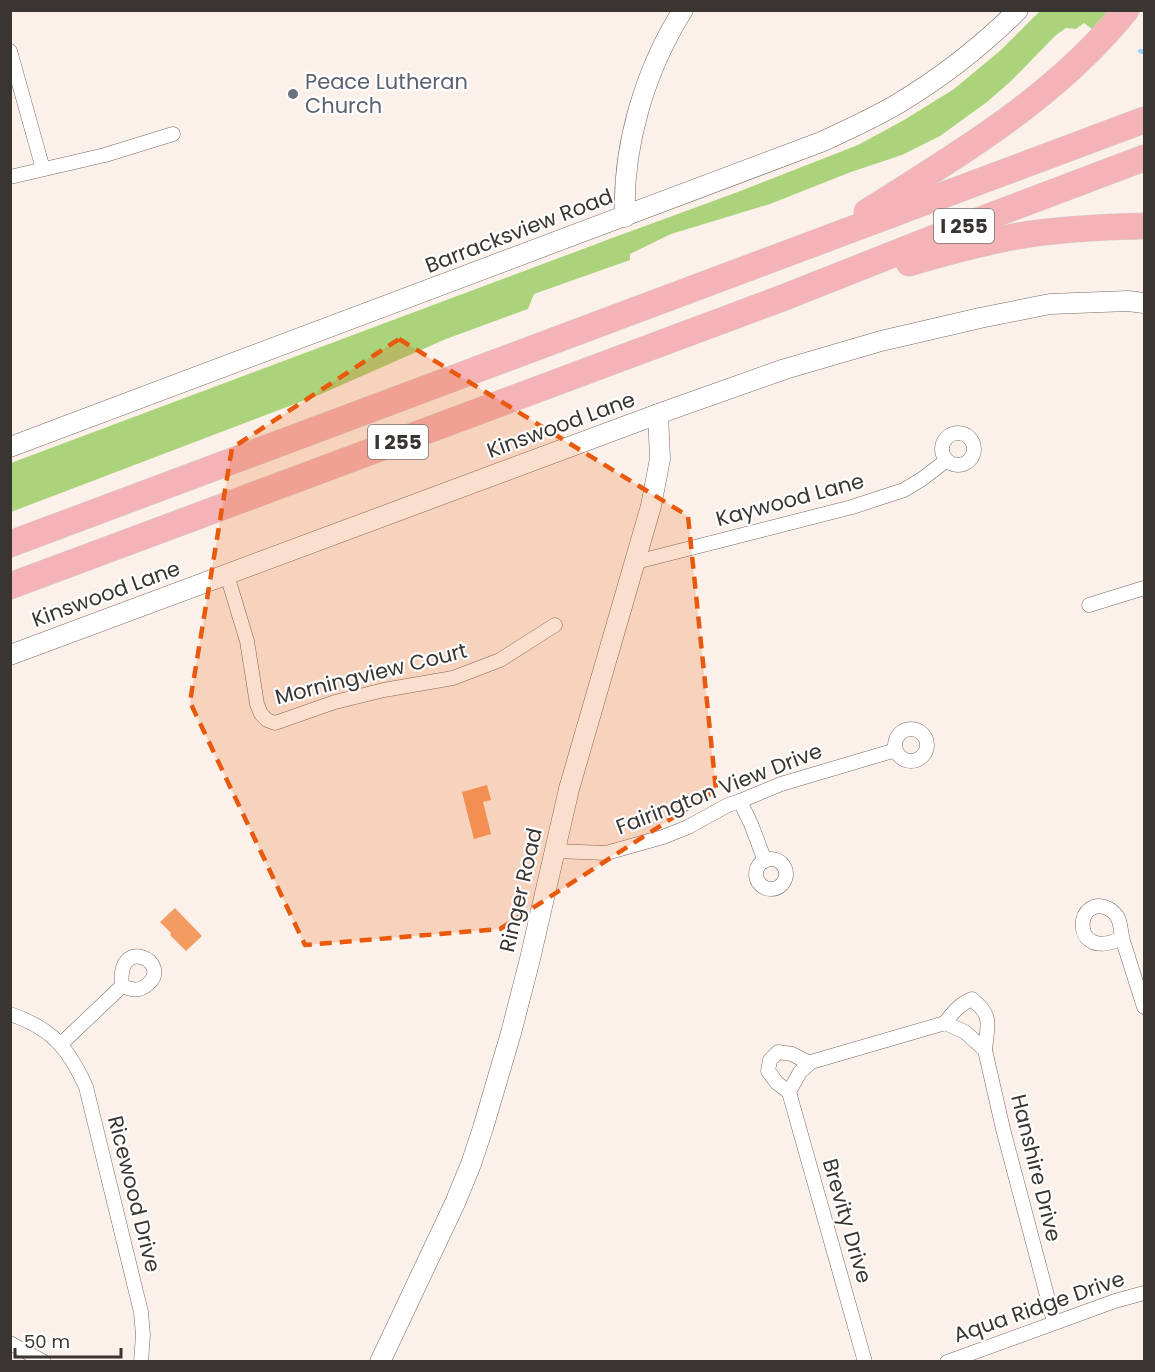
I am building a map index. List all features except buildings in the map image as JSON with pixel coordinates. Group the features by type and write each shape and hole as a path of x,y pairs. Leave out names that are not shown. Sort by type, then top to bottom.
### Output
{"highway":[{"path":"824,240 980,140 1024,108 1083,57 1126,10"},
{"name":"I 255","path":"10,544 1144,120"},
{"name":"I 255","path":"10,586 785,297 1144,158"},
{"path":"785,297 1013,237 1104,227 1144,226"}],"street":[{"path":"625,217 626,168 640,107 652,72 683,10"},
{"name":"Barracksview Road","path":"10,447 821,142 898,104 934,80 972,53 1018,10"},
{"path":"10,51 43,169"},
{"path":"10,177 105,155 173,134"},
{"name":"Kinswood Lane","path":"10,655 785,369 881,341 1050,304 1128,301 1144,303"},
{"name":"Ringer Road","path":"380,1362 433,1252 471,1164 511,1033 569,789 651,506 660,459 658,414"},
{"name":"Kaywood Lane","path":"636,562 852,507 904,490 946,460"},
{"name":"Morningview Court","path":"227,575 247,641 257,704 261,714 267,720 275,723 336,702 384,690 453,678 500,660 555,625"},
{"path":"1089,605 1144,588"},
{"name":"Fairington View Drive","path":"555,851 606,853 663,837 728,805 782,784 896,750"},
{"path":"740,801 765,861"},
{"path":"1122,938 1144,1007"},
{"path":"61,1044 122,986"},
{"path":"945,1023 952,1012 972,999 985,1011 988,1022 985,1050"},
{"name":"Ricewood Drive","path":"10,1014 38,1025 61,1044 75,1064 86,1088 141,1312 143,1335 141,1362"},
{"path":"789,1092 800,1072 809,1063 945,1023 965,1032 985,1050"},
{"name":"Hanshire Drive","path":"985,1050 1003,1129 1054,1322"},
{"name":"Brevity Drive","path":"809,1063 792,1054 778,1052 770,1060 768,1071 777,1083 789,1092 864,1362"},
{"name":"Aqua Ridge Drive","path":"948,1362 1054,1322 1144,1293"},
{"path":"10,1343 44,1362"}],"highlighted area":[{"path":"399,339 688,516 716,790 500,929 305,945 190,702 232,448"}],"green space":[{"path":"1040,11 1110,11 1093,30 1084,23 1076,29 1066,28 987,102 940,136 902,155 851,172 770,204 671,234 630,254 630,260 534,294 528,309 446,339 321,394 11,512 11,463 858,145 954,89 1001,50"}],"waterway":[{"path":"1140,51 1144,52"}],"place":[{"name":"Peace Lutheran Church","path":"293,94"}]}
